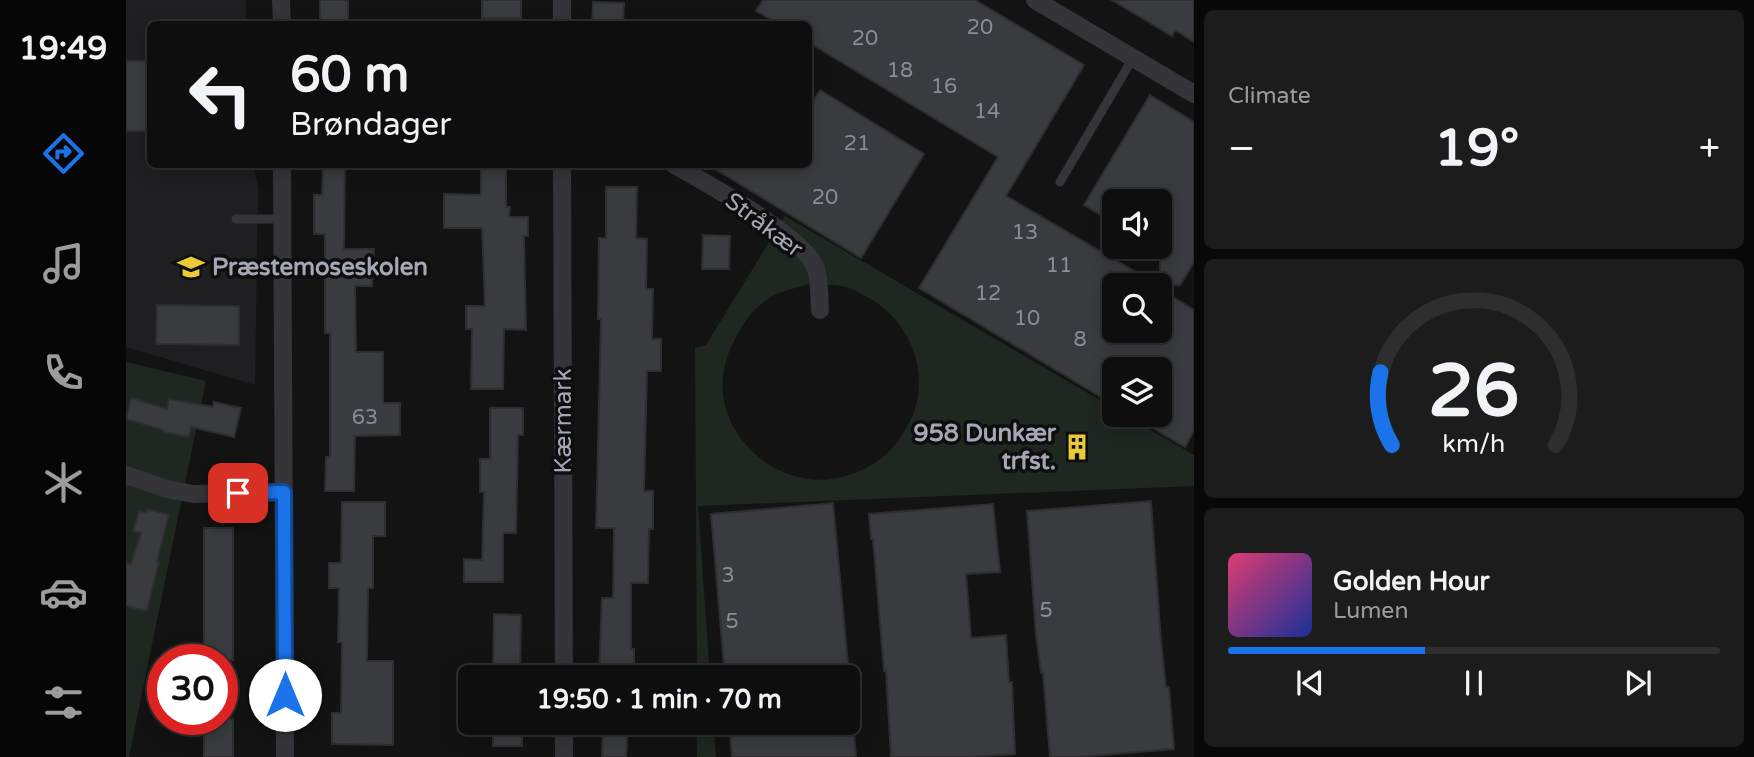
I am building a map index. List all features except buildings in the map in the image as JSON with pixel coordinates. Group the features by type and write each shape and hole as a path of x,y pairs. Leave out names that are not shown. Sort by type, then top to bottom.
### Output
{"street":[{"path":"281,0 282,21"},
{"path":"562,0 562,21"},
{"path":"1035,0 1194,94"},
{"path":"282,168 285,757"},
{"name":"Kærmark","path":"562,168 564,665"},
{"name":"Stråkær","path":"679,168 780,230 802,247 816,268 820,310"},
{"path":"126,475 193,495 284,492"},
{"path":"564,735 564,757"}],"lane":[{"path":"1060,182 1133,58"},
{"path":"236,219 282,219"}],"shaded area":[{"name":"Præstemoseskolen","path":"126,0 246,0 246,21 147,21 147,168 254,168 258,187 255,385 126,347"},
{"path":"785,216 1102,401 1102,427 1146,427 1194,455 1194,486 698,506 709,665 697,665 695,348 706,345","holes":["809,284 837,285 865,296 881,306 905,333 918,367 917,403 898,440 878,461 849,475 807,479 768,464 738,435 728,416 723,395 725,366 738,333 761,304 777,294"]},
{"path":"126,362 206,381 152,644 147,644 147,669 129,757 126,757"},
{"path":"697,735 714,735 716,757 697,757"}],"place":[{"name":"Præstemoseskolen","path":"191,267"},
{"name":"958 Dunkær trfst.","path":"1077,447"}],"route":[{"path":"238,493 284,492 285,695"}]}
